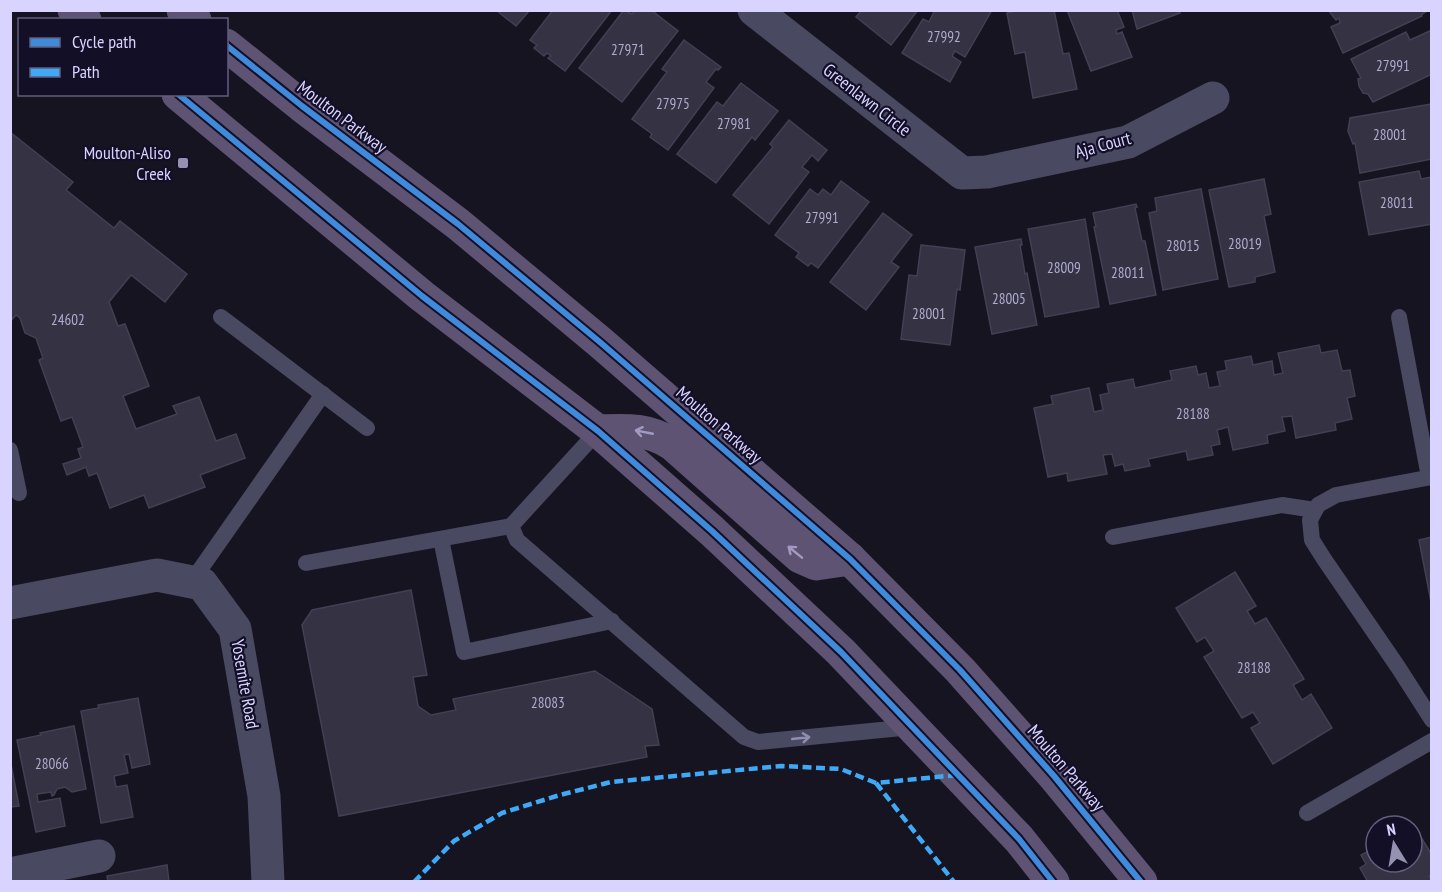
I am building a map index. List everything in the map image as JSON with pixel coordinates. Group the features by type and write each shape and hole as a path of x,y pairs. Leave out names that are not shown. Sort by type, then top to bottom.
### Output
{"main road":[{"name":"Moulton Parkway","path":"228,47 302,106 458,224 601,343 850,559 960,670 1054,776 1141,882"},
{"path":"180,96 422,296 598,431 712,531 841,652 1019,838 1053,882"},
{"path":"598,431 632,430 657,434 672,444 800,557 816,564 850,559"}],"street":[{"name":"Greenlawn Circle","path":"754,10 962,173 987,172"},
{"name":"Aja Court","path":"987,172 1128,142 1213,98"},
{"path":"10,603 157,575 192,581"},
{"name":"Yosemite Road","path":"192,581 202,584 235,629 264,796 268,882"},
{"path":"28,875 99,856"}],"lane":[{"path":"221,317 367,428"},
{"path":"1399,317 1430,477 1336,495 1318,505 1310,520 1312,540 1324,560 1398,667 1431,720"},
{"path":"192,581 323,394"},
{"path":"306,563 511,526 598,431"},
{"path":"10,450 19,493"},
{"path":"1113,537 1282,505 1315,510"},
{"path":"511,526 517,540 744,737 758,742 912,727"},
{"path":"441,539 464,652 612,621"},
{"path":"1307,813 1431,741"}],"building":[{"path":"496,10 530,10 516,26"},
{"path":"553,10 612,10 565,71 548,58 551,56 547,53 544,56 534,48 537,45 530,40"},
{"path":"624,10 632,14 636,10 651,10 678,31 622,102 579,68"},
{"path":"862,10 918,10 891,45 856,17"},
{"path":"935,10 992,10 965,57 955,51 952,56 961,62 950,82 902,53 923,19 929,22"},
{"path":"1022,10 1054,10 1063,54 1069,53 1077,89 1033,98 1025,52 1015,54 1007,13"},
{"path":"1067,10 1117,10 1124,27 1116,30 1117,34 1122,32 1132,57 1091,71"},
{"path":"1132,10 1179,10 1180,13 1137,29"},
{"path":"1328,10 1429,10 1422,16 1343,53 1331,27 1340,23 1339,18 1336,20"},
{"path":"1432,30 1432,74 1373,102 1368,94 1363,93 1358,79 1361,78 1351,59 1406,32 1410,40"},
{"path":"684,40 721,67 716,69 706,82 714,88 668,150 650,137 652,134 632,119 667,72 662,69"},
{"path":"741,83 778,111 755,140 752,137 716,183 677,154 717,102 723,106"},
{"path":"1432,104 1432,159 1360,173 1355,143 1353,144 1348,131 1350,118"},
{"path":"789,120 827,150 818,161 812,155 802,167 809,172 769,224 733,195 773,147 770,144"},
{"path":"10,132 73,182 66,190 114,228 120,221 187,274 165,302 131,275 109,302 118,326 125,324 149,386 123,396 136,429 177,414 173,406 199,397 216,441 236,434 245,458 200,475 205,487 149,508 144,495 110,508 97,473 89,476 86,467 67,475 63,464 81,458 78,449 83,447 72,417 61,421 39,360 43,358 36,338 25,333 20,318 16,315 10,322"},
{"path":"1419,171 1421,179 1432,177 1432,224 1369,235 1359,182"},
{"path":"1264,179 1271,214 1264,216 1275,272 1255,277 1255,282 1229,287 1209,190"},
{"path":"841,181 869,202 818,268 811,263 808,266 796,257 799,253 775,235 810,189 818,195 823,189 831,195"},
{"path":"1201,189 1218,279 1163,290 1149,213 1157,211 1155,198"},
{"path":"1136,204 1142,241 1145,241 1156,295 1110,304 1093,213"},
{"path":"883,213 912,235 891,262 899,267 866,310 830,282"},
{"path":"1085,219 1099,307 1045,317 1028,229"},
{"path":"1021,239 1025,274 1027,273 1037,325 992,334 975,247"},
{"path":"921,245 965,250 960,290 957,289 950,345 901,339 909,275 917,276"},
{"path":"1319,345 1321,353 1337,350 1342,371 1350,370 1355,396 1347,398 1352,419 1335,423 1336,430 1296,438 1292,416 1282,417 1285,431 1267,435 1268,443 1233,450 1228,427 1217,430 1220,444 1211,446 1213,455 1188,460 1186,451 1148,459 1150,466 1125,471 1123,464 1115,466 1112,454 1103,455 1107,474 1068,481 1067,473 1048,477 1034,408 1053,404 1051,396 1089,388 1094,412 1103,410 1100,395 1109,393 1107,384 1133,379 1135,388 1172,380 1170,371 1196,366 1198,375 1206,373 1209,388 1220,386 1217,372 1227,370 1225,361 1251,356 1253,365 1272,361 1274,375 1283,373 1278,353"},
{"path":"1432,537 1432,607 1419,540"},
{"path":"1235,572 1256,606 1247,611 1255,624 1266,618 1304,679 1293,685 1302,700 1311,694 1332,728 1273,764 1251,728 1260,723 1253,712 1242,718 1204,657 1214,651 1205,637 1197,642 1176,608"},
{"path":"411,590 427,675 413,677 418,706 431,715 456,710 453,699 595,671 652,709 659,745 645,746 647,757 339,816 302,625 312,610"},
{"path":"138,698 150,764 132,768 129,754 124,755 128,773 114,776 116,787 127,785 133,817 101,823 81,711 99,708 98,705"},
{"path":"74,726 86,789 72,792 65,787 57,789 52,796 51,792 37,794 38,802 60,798 65,826 36,832 17,740"},
{"path":"10,759 19,806 10,807"},
{"path":"1424,842 1432,855 1432,875 1429,876 1432,882 1368,882 1360,868 1364,865 1364,874 1424,874"},
{"path":"167,865 169,882 108,882 107,876"}],"marked path":[{"path":"414,882 454,841 502,813 611,782 782,766 841,769 876,783 957,775"},
{"path":"876,783 954,882"}],"cycle path":[{"path":"228,47 302,106 458,224 601,343 850,559 960,670 1054,776 1141,882"},
{"path":"180,96 422,296 598,431 712,531 841,652 1019,839 1053,882"}],"place":[{"name":"Moulton-Aliso Creek","path":"183,163"}]}
